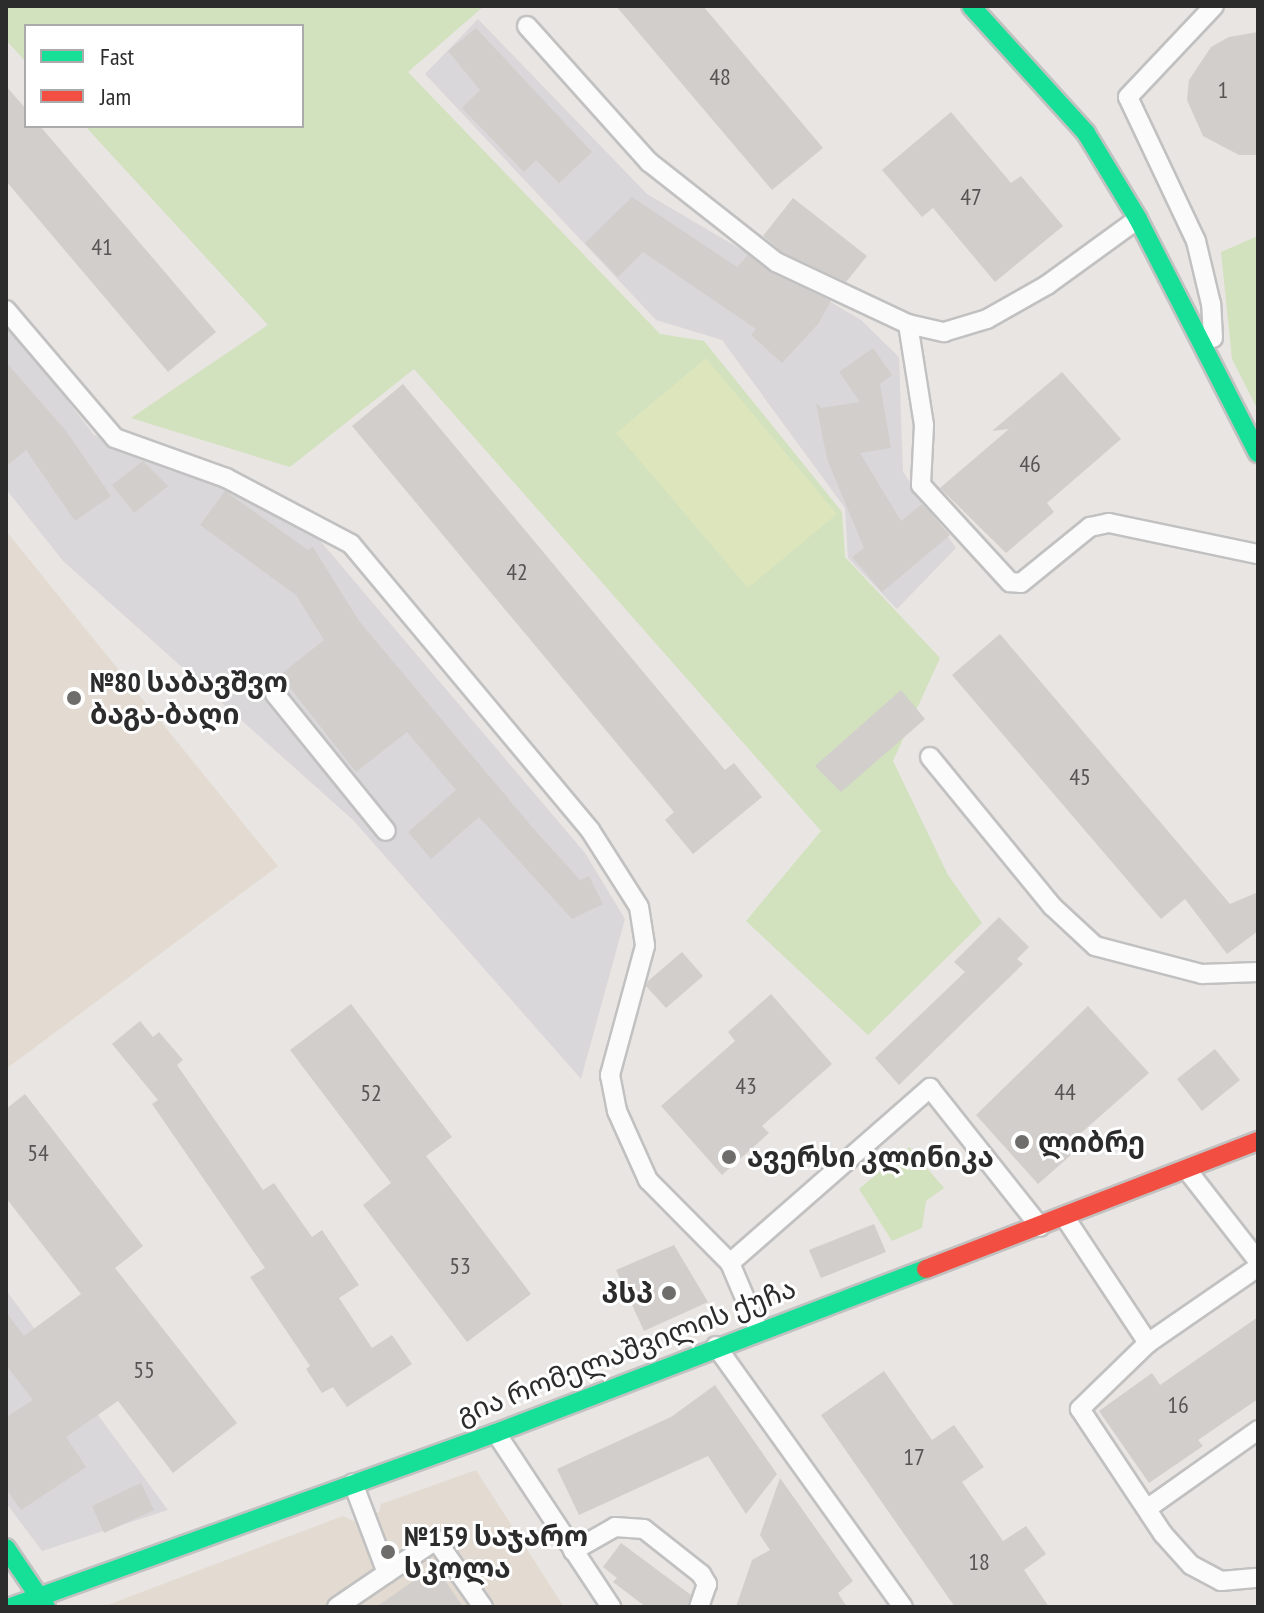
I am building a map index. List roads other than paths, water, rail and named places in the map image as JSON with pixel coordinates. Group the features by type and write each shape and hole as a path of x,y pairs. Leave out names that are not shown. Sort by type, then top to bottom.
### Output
{"street":[{"path":"971,6 1086,133 1138,219 1258,453"},
{"name":"გია რომელაშვილის ქუჩა","path":"11,1607 44,1602 352,1481 496,1433 758,1329 1066,1219 1258,1141"},
{"path":"6,1548 44,1602"}],"lane":[{"path":"1214,6 1128,97 1196,241 1211,304 1216,373"},
{"path":"527,26 660,172 776,262 908,324 944,332 987,319 1047,285 1138,219"},
{"path":"6,310 115,438 226,478 351,544 590,830 639,907 645,946 610,1075 617,1111 648,1180 730,1263 758,1329"},
{"path":"908,324 924,425 921,485 1010,582 1021,583 1090,527 1109,523 1258,554"},
{"path":"275,694 386,831"},
{"path":"930,757 1052,906 1095,946 1202,974 1258,972"},
{"path":"730,1263 930,1088 1040,1227"},
{"path":"1187,1170 1258,1264 1148,1343 1080,1409 1191,1565 1221,1581 1258,1578"},
{"path":"1066,1219 1148,1343"},
{"path":"716,1345 903,1607"},
{"path":"1148,1508 1258,1430"},
{"path":"496,1433 611,1607"},
{"path":"352,1481 387,1573"},
{"path":"573,1551 615,1527 644,1529 701,1574 707,1584 699,1607"},
{"path":"337,1607 436,1540 483,1607"}],"place":[{"name":"№80 საბავშვო ბაგა-ბაღი","path":"74,698"},
{"name":"ლიბრე","path":"1022,1142"},
{"name":"ავერსი კლინიკა","path":"729,1157"},
{"name":"პსპ","path":"669,1293"},
{"name":"№159 საჯარო სკოლა","path":"388,1552"}]}
